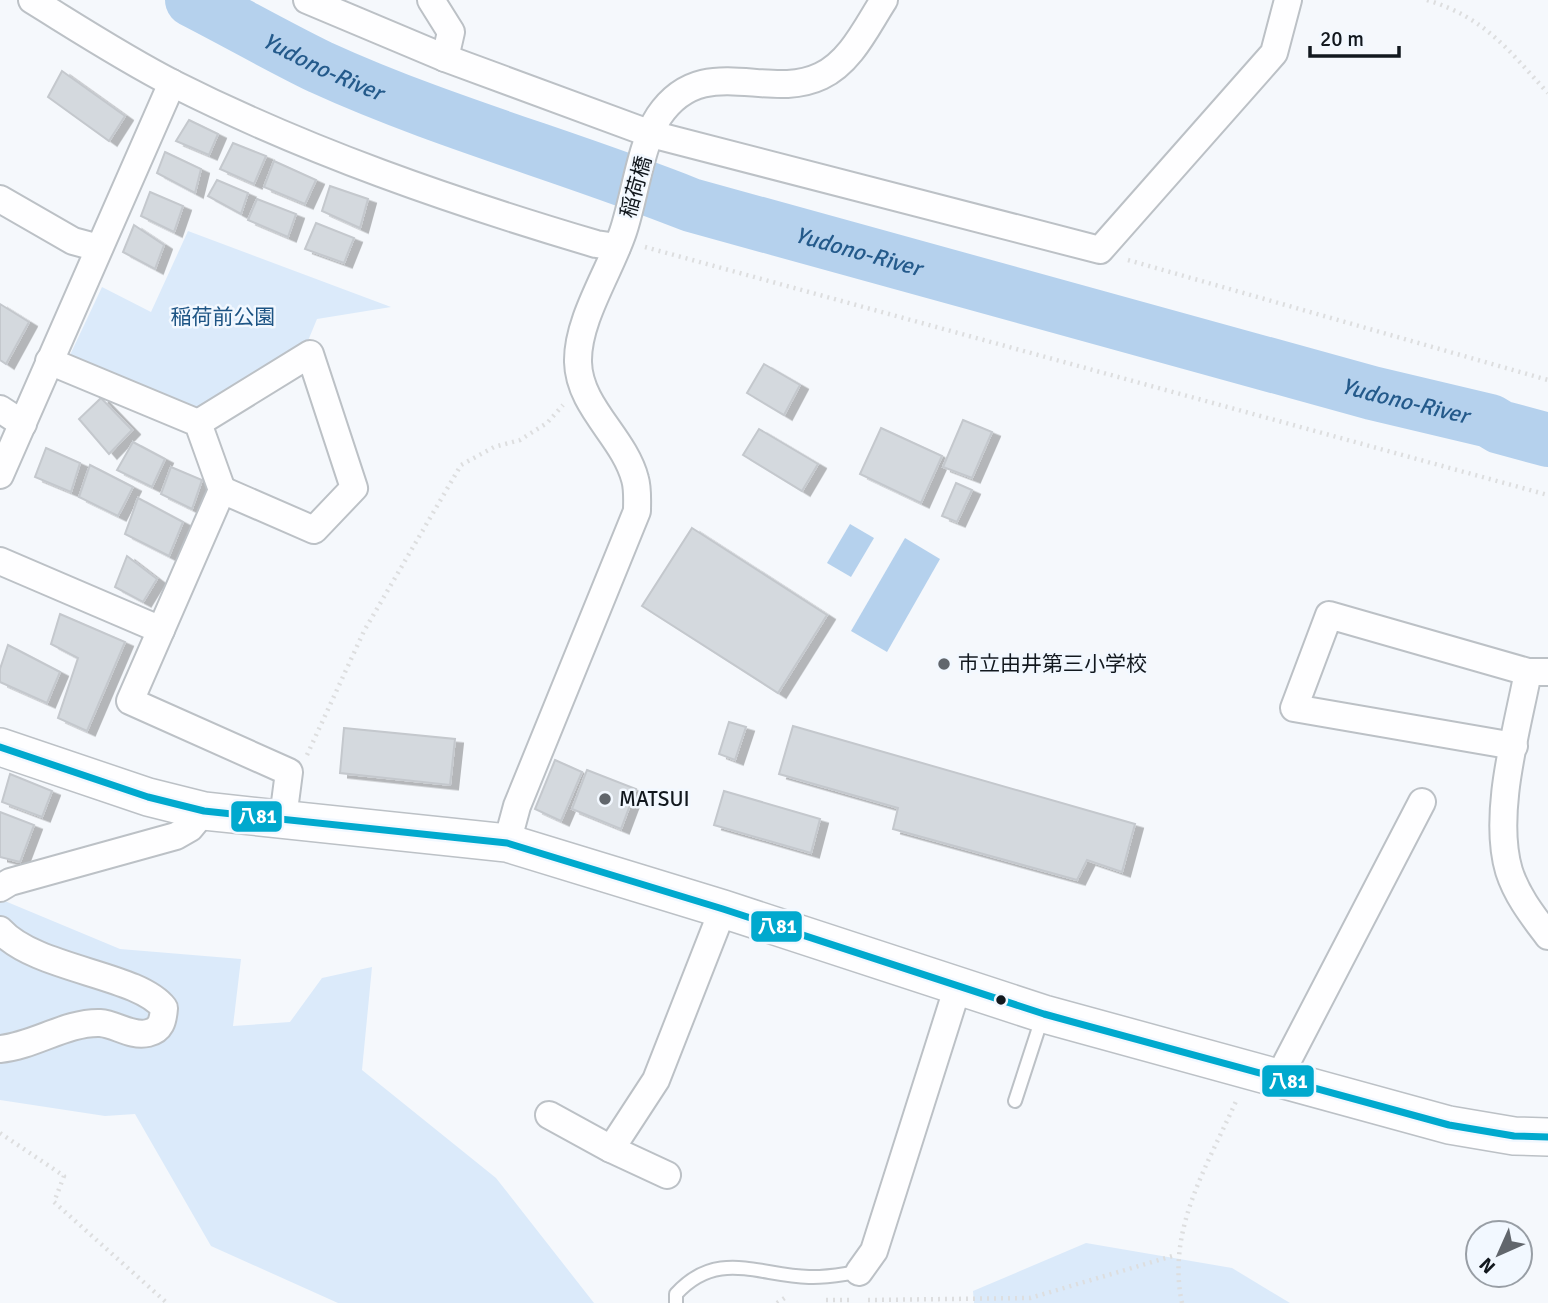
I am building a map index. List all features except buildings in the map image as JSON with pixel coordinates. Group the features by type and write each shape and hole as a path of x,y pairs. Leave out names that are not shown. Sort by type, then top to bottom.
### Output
{"main road":[{"path":"0,747 148,797 204,811 507,843 723,909 1044,1014 1466,1129 1548,1137"}],"street":[{"path":"32,0 172,83 318,150 432,194 585,241 620,240"},
{"path":"307,0 445,58 650,137 1100,250 1274,53 1288,0"},
{"path":"431,0 451,32 445,58"},
{"name":"稲荷橋","path":"579,377 580,345 620,240 650,137 658,118 669,104 702,83 724,79 781,82 819,77 851,51 884,0"},
{"path":"0,475 172,83"},
{"path":"0,200 73,241 99,248"},
{"path":"198,423 310,354 354,488 314,530 222,490"},
{"path":"49,361 198,423 222,490 130,701 289,772 283,818"},
{"path":"507,843 517,806 637,511 636,480 579,377"},
{"path":"0,409 23,424"},
{"path":"0,561 161,630"},
{"path":"1514,746 1294,708 1329,615 1538,672 1514,746 1503,820 1506,856 1523,902 1548,936"},
{"path":"1264,1075 1422,802"},
{"path":"0,888 10,882 176,836 190,828 204,811"},
{"path":"611,1149 656,1080 723,909"},
{"path":"0,930 20,945 132,988 158,1000 164,1008 163,1021 157,1030 146,1034 134,1034 102,1023 87,1024 21,1047 0,1049"},
{"path":"859,1272 874,1251 958,986"},
{"path":"549,1115 611,1149 667,1175"}],"lane":[{"path":"1015,1101 1044,1014"},
{"path":"676,1303 676,1294 690,1279 710,1268 811,1278 859,1272"}],"path":[{"path":"1427,0 1457,9 1488,29 1548,93"},
{"path":"620,240 1548,495"},
{"path":"1100,250 1548,380"},
{"path":"289,772 304,760 364,632 461,464 494,447 520,440 547,423 563,406 579,377"},
{"path":"1182,1303 1176,1255 1188,1208 1264,1075"},
{"path":"0,1133 64,1176 54,1202 167,1303"},
{"path":"820,1299 1030,1298 1176,1255"},
{"path":"776,1303 783,1297 796,1298"}],"green space":[{"name":"稲荷前公園","path":"188,231 391,307 317,319 305,348 197,407 70,355 102,287 151,312"},
{"path":"0,899 120,949 241,959 233,1026 290,1022 322,978 372,967 362,1070 496,1178 594,1303 338,1303 211,1246 135,1114 105,1116 0,1100"},
{"path":"1086,1243 1232,1268 1290,1303 974,1303 973,1291"}],"water":[{"path":"850,524 874,538 851,577 827,563"},
{"path":"905,538 940,559 887,652 851,631"}],"waterway":[{"name":"Yudono-River","path":"192,0 304,59 365,87 691,205 1372,393 1490,421 1500,427 1548,440"}],"transit line":[{"name":"八81","path":"0,747 148,797 204,811 507,843 723,909 1044,1014 1449,1125 1514,1136 1548,1137"}],"place":[{"name":"市立由井第三小学校","path":"944,664"},
{"name":"MATSUI","path":"605,799"}]}
